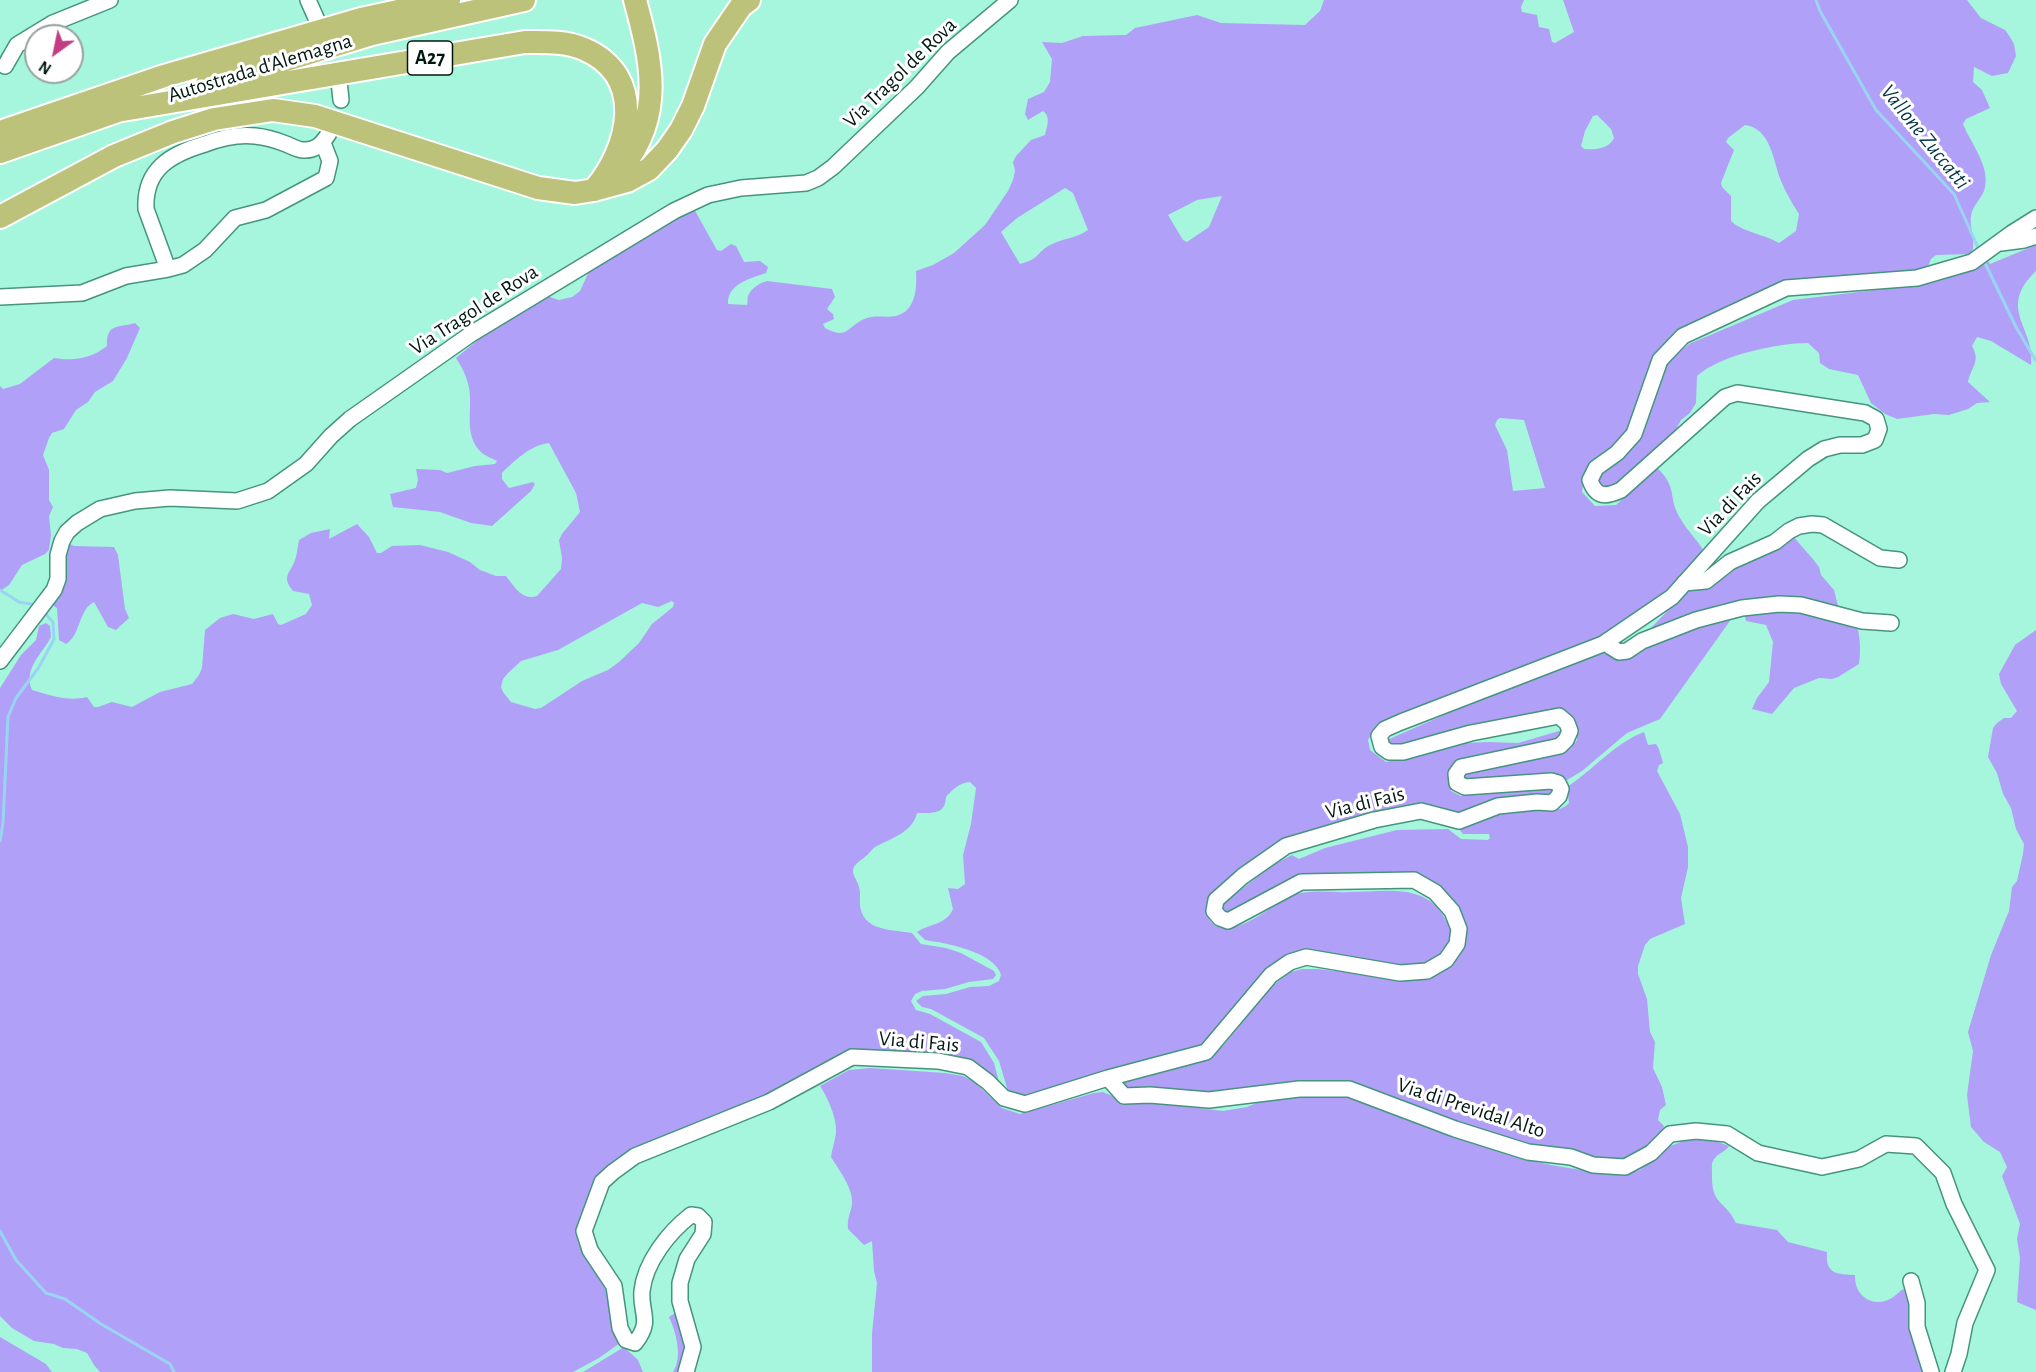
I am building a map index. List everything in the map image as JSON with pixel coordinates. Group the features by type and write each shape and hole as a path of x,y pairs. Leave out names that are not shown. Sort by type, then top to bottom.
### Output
{"highway":[{"path":"361,19 403,0"},
{"name":"Autostrada d'Alemagna","path":"0,132 164,76 361,19 449,0"},
{"name":"Autostrada d'Alemagna","path":"0,152 111,112 372,34 524,0"},
{"path":"0,217 114,156 172,132 214,119 273,110 315,116 538,188 575,193 627,182 649,169 667,150 681,130 693,106 715,44 736,12 749,0"},
{"path":"594,190 627,160 638,143 651,105 651,74 636,3"},
{"name":"A27","path":"111,112 525,42 567,44 600,58 613,70 624,93 627,107 623,140 608,172 594,190"}],"street":[{"path":"67,24 110,0"},
{"path":"309,0 316,18"},
{"name":"Via Tragol de Rova","path":"0,661 54,590 58,579 58,555 62,541 77,522 100,509 135,501 170,498 237,501 267,491 306,464 350,418 471,334 674,212 708,195 741,188 806,183 818,178 833,167 917,87 948,52 1010,0"},
{"path":"5,66 17,45 24,42"},
{"path":"335,69 341,100"},
{"path":"0,297 82,293 126,276 168,270 183,265 205,250 235,218 266,210 326,178 330,161 326,138 318,147 303,150 255,136 237,136 185,150 165,163 149,184 145,199 146,209 168,270"},
{"path":"1983,254 2036,218"},
{"path":"1983,254 2036,236"},
{"name":"Via di Fais","path":"686,1372 693,1347 680,1301 680,1283 687,1259 703,1234 704,1222 698,1216 692,1215 682,1222 650,1262 642,1292 646,1317 643,1333 635,1343 626,1340 620,1328 614,1286 590,1250 584,1231 602,1182 613,1172 635,1156 769,1102 852,1057 938,1061 968,1067 1004,1098 1025,1104 1108,1078 1206,1052 1271,975 1290,962 1306,957 1400,972 1426,971 1446,960 1457,944 1459,929 1452,911 1435,892 1414,880 1301,882 1228,921 1220,918 1214,911 1216,900 1243,876 1286,846 1352,827 1421,811 1459,821 1498,806 1537,802 1552,803 1559,796 1561,789 1558,783 1551,781 1465,787 1458,783 1456,774 1461,768 1560,746 1570,731 1567,723 1559,716 1471,733 1403,752 1389,752 1382,747 1379,736 1385,729 1607,641 1672,597 1758,501 1808,459 1824,449 1840,445 1862,445 1875,440 1879,429 1876,419 1865,413 1737,393 1725,397 1622,490 1611,495 1602,495 1593,490 1590,480 1596,468 1617,453 1634,434 1660,360 1683,336 1786,288 1917,278 1983,254"},
{"path":"1684,583 1706,581 1730,562 1775,542 1799,526 1812,524 1823,525 1880,558 1899,560"},
{"path":"1607,641 1619,652 1627,651 1642,641 1696,620 1742,608 1779,604 1801,605 1862,621 1891,623"},
{"name":"Via di Previdal Alto","path":"1108,1078 1124,1096 1150,1095 1209,1100 1299,1089 1349,1089 1455,1129 1528,1152 1571,1158 1593,1165 1625,1167 1651,1153 1670,1134 1696,1131 1727,1134 1758,1153 1822,1167 1859,1159 1886,1144 1916,1146 1943,1173 1954,1204 1987,1270 1965,1323 1953,1372"},
{"path":"1911,1281 1917,1303 1917,1327 1931,1372"}],"shaded area":[{"path":"1324,0 1524,0 1521,7 1522,12 1537,15 1539,27 1549,29 1552,42 1555,43 1574,32 1563,0 1967,0 1981,18 2005,30 2014,44 2016,56 2008,73 1992,76 1974,67 1973,82 1982,90 1990,108 1966,119 1963,124 1980,156 1986,182 1984,191 1971,216 1973,250 1971,254 1936,255 1931,259 1925,274 1797,289 1680,339 1628,431 1584,477 1582,492 1595,506 1616,505 1656,467 1668,481 1680,518 1707,557 1684,580 1610,635 1373,731 1368,740 1370,750 1386,762 1466,743 1518,743 1559,731 1563,733 1564,740 1450,773 1449,778 1451,791 1461,796 1481,790 1551,789 1556,790 1558,795 1470,816 1427,814 1295,844 1210,903 1208,908 1210,921 1218,927 1229,928 1246,923 1300,893 1402,891 1414,894 1426,898 1436,906 1444,917 1452,936 1453,943 1432,968 1299,960 1202,1048 1011,1101 999,1061 984,1038 931,1009 922,1007 916,1001 923,996 946,994 970,987 989,986 999,981 1001,975 990,960 957,946 925,940 917,932 938,923 950,914 953,909 948,888 958,889 965,884 963,855 971,824 976,788 970,782 956,787 946,797 941,810 933,813 917,813 915,820 906,830 875,847 856,864 853,873 860,891 860,907 863,916 869,922 884,929 912,933 921,944 961,953 994,971 996,975 993,979 969,982 945,989 922,991 915,994 911,1001 916,1010 930,1014 981,1042 994,1063 1003,1097 966,1069 854,1060 616,1169 580,1241 585,1256 609,1295 620,1343 599,1358 573,1372 100,1372 87,1353 34,1341 12,1328 0,1316 0,688 21,655 36,640 39,626 46,623 50,626 51,637 32,668 30,682 32,690 66,698 87,697 94,707 112,702 132,707 160,692 192,684 202,668 205,630 220,618 233,614 254,619 273,614 278,624 281,625 306,614 312,605 309,594 293,591 287,578 295,560 299,540 311,533 330,529 329,539 357,524 369,537 377,553 392,546 420,545 448,552 470,562 480,570 496,576 506,576 523,595 537,596 561,569 559,540 580,512 576,493 549,443 530,450 502,473 502,479 509,488 533,482 535,484 531,491 492,526 471,523 440,512 393,507 390,494 416,488 418,480 416,469 440,470 447,473 495,464 497,461 481,452 472,438 469,388 456,358 485,334 544,295 559,300 572,297 580,291 592,265 694,209 717,250 721,251 731,244 736,246 744,262 760,261 768,267 766,273 741,283 731,291 728,304 747,305 751,291 767,281 832,289 835,297 827,309 833,314 834,319 823,324 825,328 833,332 844,332 867,318 896,316 908,309 914,298 916,271 933,265 954,253 985,225 1013,180 1015,171 1013,162 1016,156 1031,140 1045,135 1048,122 1045,113 1043,111 1028,120 1025,114 1028,99 1044,92 1050,82 1052,59 1042,42 1062,43 1083,36 1126,35 1135,28 1197,15 1221,23 1305,25 1320,11","holes":["1597,115 1611,129 1614,138 1605,147 1584,149 1581,146 1585,131 1593,116","1745,125 1754,128 1766,139 1783,185 1799,214 1796,231 1779,243 1740,228 1731,221 1731,196 1721,183 1734,150 1726,142","1065,188 1073,193 1088,230 1053,243 1034,258 1020,264 1001,232 1017,218","1222,196 1209,227 1187,242 1183,240 1168,215 1197,200","1500,418 1524,420 1545,488 1513,491 1507,450 1495,425","672,601 674,603 673,607 652,624 639,643 608,670 582,681 541,708 535,709 511,702 503,692 501,687 503,679 521,661 558,650 642,603 658,607"]},
{"path":"2036,245 2036,271 2025,284 2019,297 2018,308 2031,352 2031,365 1991,341 1977,337 1972,346 1976,356 1968,382 1990,402 1977,403 1968,409 1949,415 1934,414 1897,419 1885,414 1871,403 1858,375 1829,369 1820,363 1819,353 1808,343 1781,345 1734,356 1697,376 1696,403 1690,413 1681,420 1667,446 1615,494 1592,481 1616,461 1661,372 1670,360 1689,344 1793,300 1932,283 1949,278 1987,260 1990,264"},
{"path":"135,323 140,328 127,358 113,381 95,392 88,402 76,410 64,429 52,433 49,438 43,455 49,470 49,500 53,507 49,516 51,535 49,550 22,565 9,585 0,591 0,386 3,389 20,384 54,358 75,359 94,354 107,346 107,338 111,329"},
{"path":"1792,535 1819,567 1821,575 1834,590 1838,606 1833,610 1789,601 1636,638 1651,628 1688,590"},
{"path":"66,542 74,546 114,547 118,555 125,609 129,618 116,630 108,627 94,602 85,611 74,635 66,644 59,640 57,608 51,604"},
{"path":"1775,607 1857,625 1860,654 1859,664 1838,677 1819,678 1794,688 1772,714 1752,709 1769,682 1773,642 1766,625 1746,621 1743,610"},
{"path":"1737,611 1660,719 1627,733 1582,771 1562,783 1459,783 1464,775 1570,749 1577,740 1577,733 1564,722 1520,733 1391,750 1387,740 1485,697 1588,658"},
{"path":"2036,630 2036,1310 2017,1302 2020,1258 2017,1239 2020,1224 2002,1176 2007,1167 2000,1152 1984,1142 1971,1127 1967,1095 1973,1051 1968,1032 1991,955 2009,911 2012,887 2017,881 2024,844 2016,829 2011,808 2003,794 1997,773 1988,757 1993,728 2004,718 2011,718 2017,711 2001,684 1999,674 2015,645"},
{"path":"1644,732 1648,745 1656,744 1659,749 1663,763 1659,765 1657,771 1680,814 1688,847 1688,867 1681,898 1685,924 1650,939 1645,945 1638,966 1638,974 1647,999 1650,1032 1655,1042 1653,1068 1662,1087 1666,1105 1660,1110 1658,1120 1664,1126 1658,1145 1637,1164 1575,1162 1353,1091 1251,1099 1124,1096 1120,1083 1214,1052 1224,1045 1272,986 1291,972 1318,969 1423,979 1439,974 1459,957 1463,941 1453,913 1419,886 1300,886 1222,917 1222,905 1271,866 1292,855 1299,859 1325,848 1397,830 1448,829 1461,839 1488,840 1489,834 1463,834 1458,828 1512,809 1552,810 1564,807 1569,803 1567,787 1623,743"},
{"path":"870,1068 963,1076 974,1082 1002,1108 1020,1114 1103,1092 1117,1098 1223,1111 1247,1107 1273,1096 1339,1094 1389,1109 1511,1156 1605,1174 1640,1170 1668,1147 1691,1138 1704,1137 1729,1146 1713,1161 1712,1183 1716,1197 1736,1223 1777,1230 1788,1242 1827,1252 1830,1269 1838,1273 1855,1275 1861,1294 1872,1301 1885,1301 1904,1289 1906,1291 1928,1372 872,1372 872,1334 877,1283 872,1241 864,1245 848,1229 852,1205 851,1193 831,1157 836,1133 835,1121 829,1102 820,1086 849,1070"},
{"path":"678,1311 687,1346 681,1372 673,1372 678,1352 669,1317"},
{"path":"0,1337 46,1364 52,1372 0,1372"},
{"path":"624,1347 638,1360 643,1372 583,1372"}],"waterway":[{"name":"Vallone Zuccatti","path":"1816,0 1876,110 1954,194 1979,250"},
{"name":"Vallone Zuccatti","path":"1983,259 2016,327 2036,361"},
{"path":"0,590 19,602 36,605"},
{"path":"0,841 3,823 8,717 16,698 39,667 54,639 53,622 43,611"},
{"path":"0,1231 16,1260 46,1293 65,1299 101,1324 170,1364 174,1372"}]}
